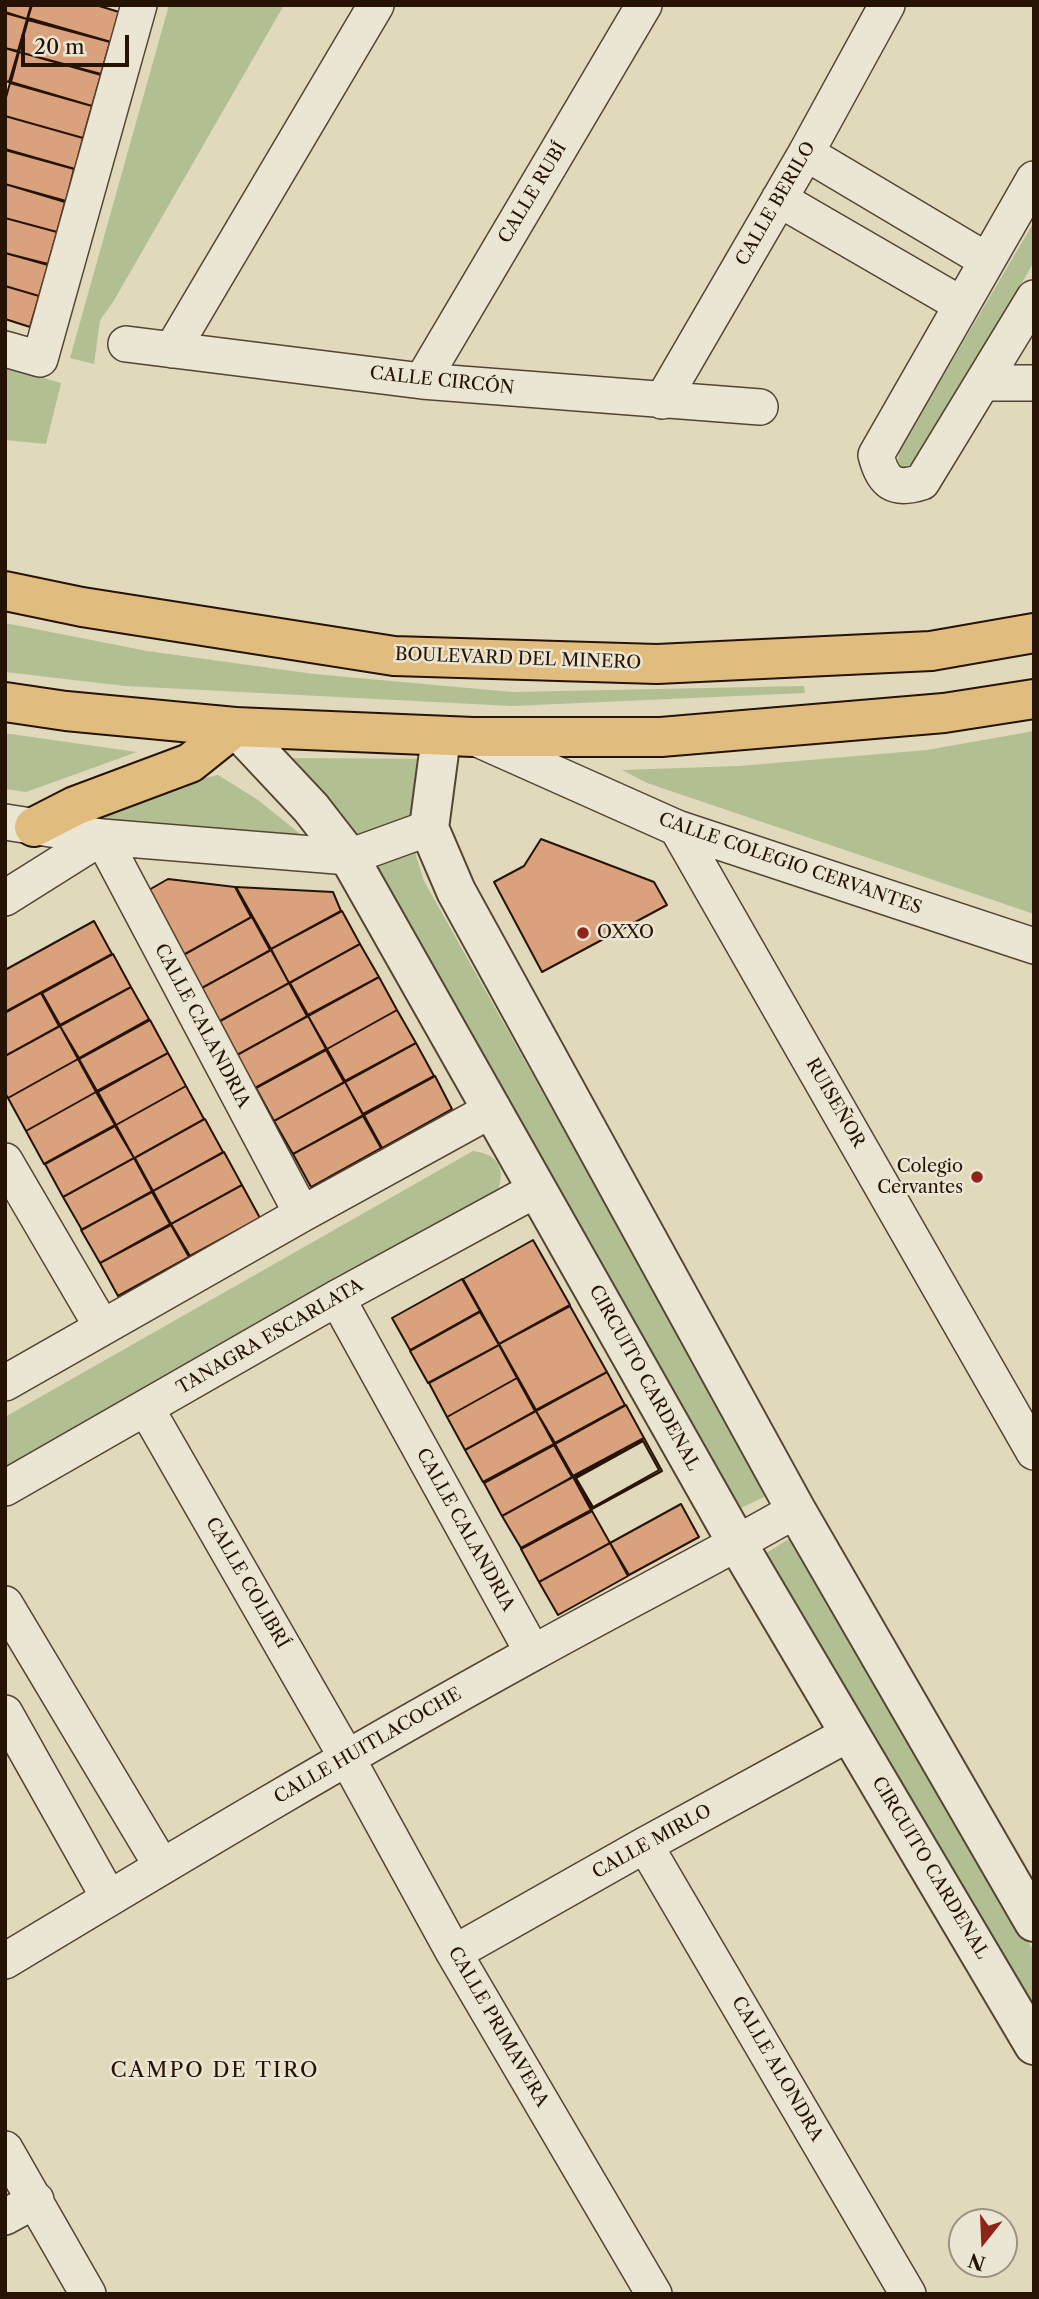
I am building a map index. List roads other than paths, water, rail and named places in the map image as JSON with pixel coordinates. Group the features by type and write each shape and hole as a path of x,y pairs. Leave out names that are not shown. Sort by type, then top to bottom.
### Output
{"main road":[{"name":"BOULEVARD DEL MINERO","path":"5,591 82,607 394,656 657,664 930,651 1034,633"},
{"path":"5,702 66,711 235,727 457,737 662,737 944,713 1034,699"},
{"path":"20,824 190,763 235,727"}],"street":[{"path":"5,349 40,359 139,5"},
{"path":"172,350 376,5"},
{"name":"CALLE RUBÍ","path":"422,381 645,5"},
{"name":"CALLE BERILO","path":"662,401 806,153 887,5"},
{"path":"806,153 986,260"},
{"path":"1034,179 876,455 880,473 893,484 906,487 922,482 1034,298"},
{"path":"779,199 962,305"},
{"name":"CALLE CIRCÓN","path":"126,344 422,381 760,407"},
{"path":"983,383 1034,383"},
{"name":"CIRCUITO CARDENAL","path":"235,727 311,808 349,857 737,1543 1034,2045"},
{"path":"457,737 429,828 456,891 796,1510 1034,1922"},
{"name":"CALLE COLEGIO CERVANTES","path":"457,737 677,828 1034,946"},
{"path":"20,824 102,837 349,857 429,828"},
{"name":"RUISEÑOR","path":"677,828 1034,1452"},
{"path":"5,898 102,837"},
{"name":"CALLE CALANDRIA","path":"102,837 302,1214"},
{"path":"5,1384 302,1214 492,1110"},
{"path":"5,1161 102,1327"},
{"name":"TANAGRA ESCARLATA","path":"5,1488 337,1298 537,1189"},
{"name":"CALLE CALANDRIA","path":"337,1298 533,1653"},
{"name":"CALLE COLIBRÍ","path":"146,1408 347,1758"},
{"name":"CALLE HUITLACOCHE","path":"5,1961 161,1865 347,1758 796,1510"},
{"path":"5,1604 161,1865"},
{"path":"5,1713 109,1898"},
{"name":"CALLE MIRLO","path":"454,1953 850,1734"},
{"name":"CALLE PRIMAVERA","path":"347,1758 454,1953 654,2294"},
{"name":"CALLE ALONDRA","path":"645,1845 908,2294"},
{"path":"5,2149 88,2294"},
{"path":"5,2217 36,2200"}],"place":[{"name":"OXXO","path":"583,933"},
{"name":"Colegio Cervantes","path":"977,1177"}],"district":[{"name":"CAMPO DE TIRO","path":"215,2071"}]}
